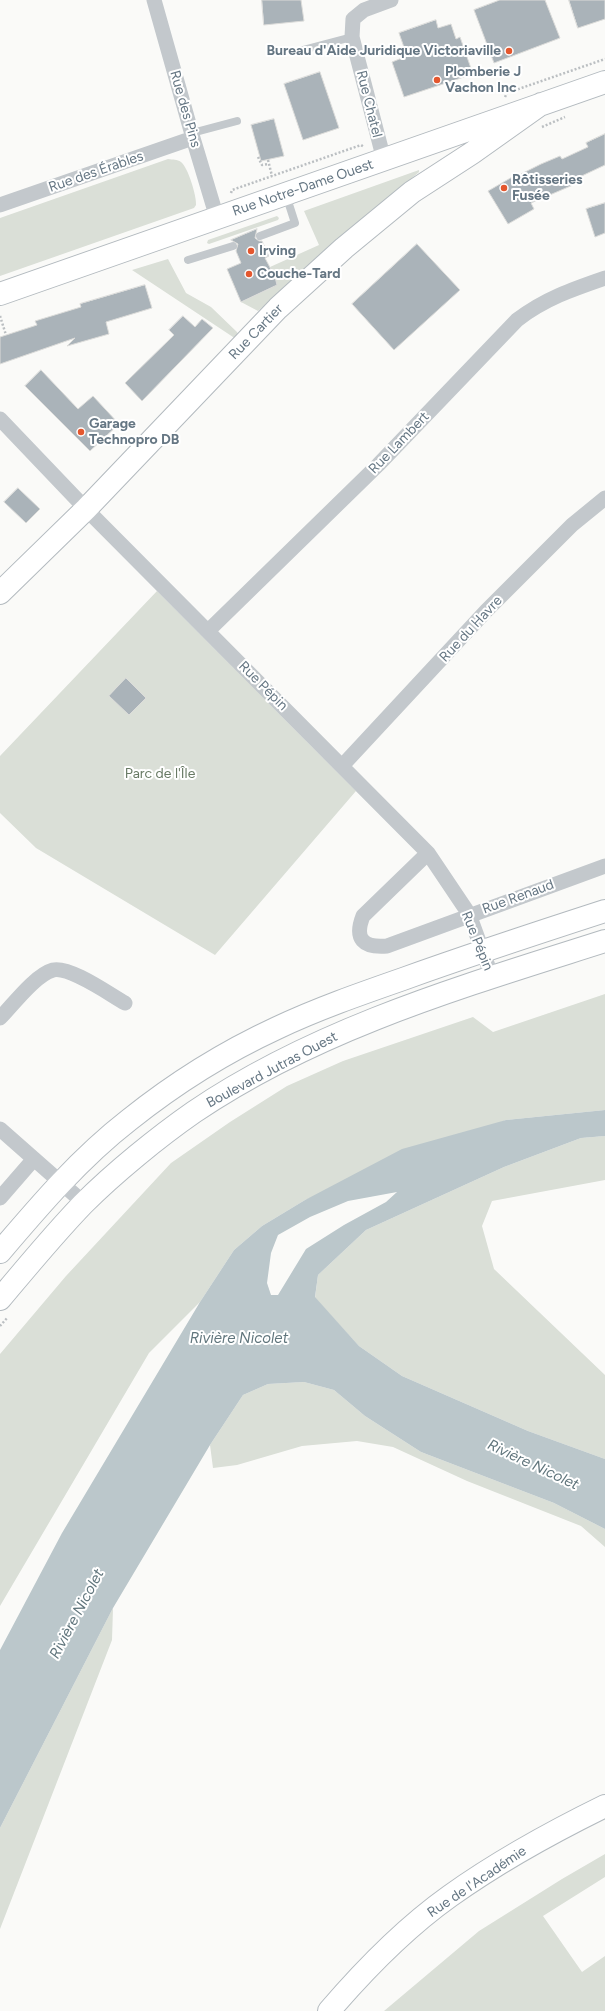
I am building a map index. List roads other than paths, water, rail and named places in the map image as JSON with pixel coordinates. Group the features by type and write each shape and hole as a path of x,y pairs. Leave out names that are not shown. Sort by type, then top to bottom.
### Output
{"street":[{"name":"Rue des Pins","path":"154,0 192,136 217,218"},
{"name":"Rue Chatel","path":"384,160 352,37 352,19 364,10 391,0"},
{"name":"Rue Notre-Dame Ouest","path":"0,294 605,82"},
{"name":"Rue Cartier","path":"0,593 86,509 278,308 344,248 412,192 472,153 541,104"},
{"name":"Rue des Érables","path":"0,205 192,136"},
{"name":"Rue Lambert","path":"208,631 378,465 516,320 536,306 556,296 605,278"},
{"name":"Rue Pépin","path":"0,419 86,509 428,853 469,914 492,977"},
{"name":"Rue du Havre","path":"342,766 486,611 572,525 605,498"},
{"name":"Rue Renaud","path":"428,853 363,916 359,926 360,934 364,943 372,947 387,946 469,914 605,866"},
{"path":"0,1252 59,1183 128,1120 169,1089 237,1048 277,1028 335,1004 482,950 605,911"},
{"name":"Boulevard Jutras Ouest","path":"5,1306 84,1203 161,1137 194,1112 250,1078 336,1035 492,977 605,941"},
{"path":"0,1018 39,978 53,970 67,971 125,1003"},
{"path":"0,1130 59,1183 84,1203"},
{"path":"0,1198 33,1160"},
{"name":"Rue de l'Académie","path":"329,2011 386,1950 449,1897 532,1844 605,1806"}],"lane":[{"path":"299,51 352,37"},
{"path":"192,136 237,121"},
{"path":"260,236 295,223 285,194"},
{"path":"188,260 233,246"}],"water":[{"name":"Rivière Nicolet","path":"605,1110 605,1136 581,1138 504,1167 366,1230 318,1275 315,1297 359,1346 402,1376 528,1431 605,1459 605,1529 554,1503 421,1452 365,1416 334,1390 304,1382 268,1384 243,1395 210,1445 113,1608 0,1828 0,1650 62,1533 200,1302 234,1250 262,1226 305,1200 402,1149 506,1120","holes":["397,1192 386,1202 344,1225 306,1249 278,1295 271,1295 267,1283 271,1253 278,1235 310,1217 348,1201"]}],"place":[{"name":"Bureau d'Aide Juridique Victoriaville","path":"509,51"},
{"name":"Plomberie J Vachon Inc","path":"437,80"},
{"name":"Rôtisseries Fusée","path":"504,188"},
{"name":"Irving","path":"251,251"},
{"name":"Couche-Tard","path":"249,274"},
{"name":"Garage Technopro DB","path":"81,432"}],"park label":[{"name":"Parc de l'Île","path":"160,774"}]}
